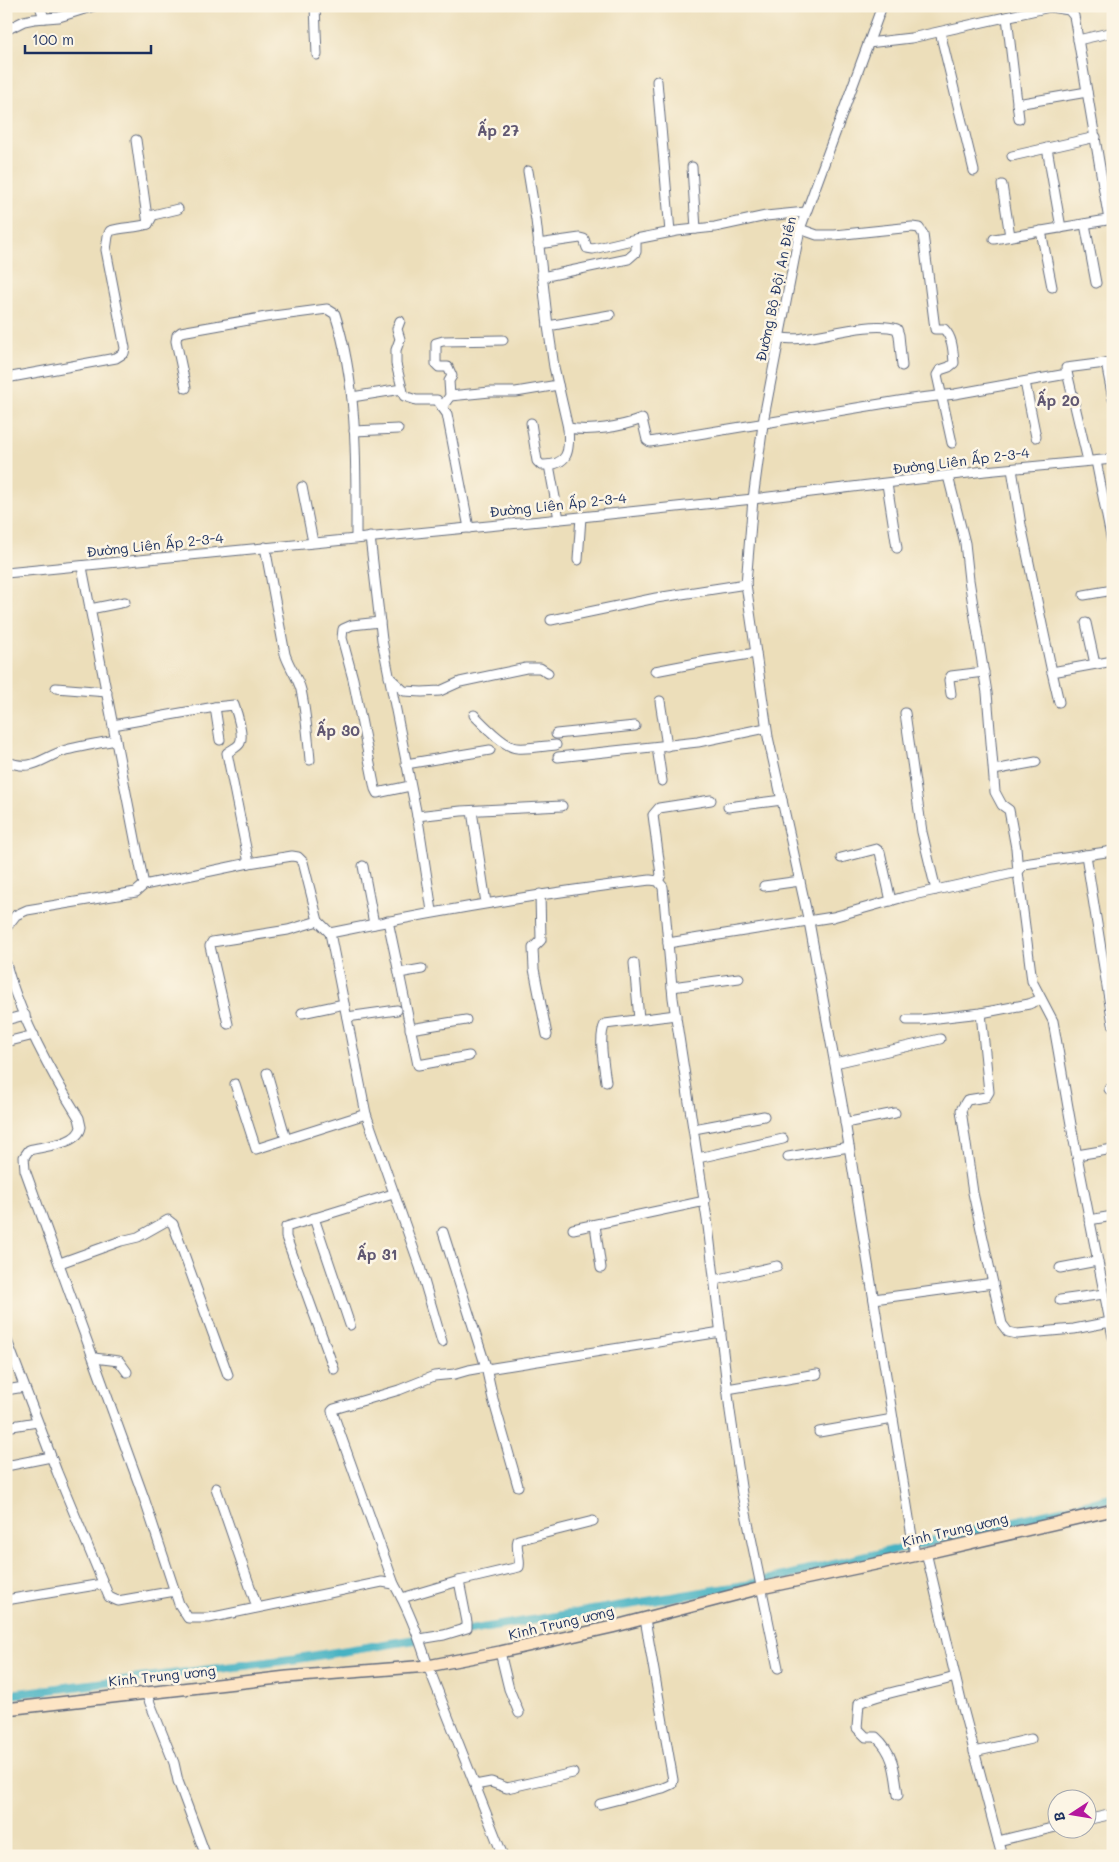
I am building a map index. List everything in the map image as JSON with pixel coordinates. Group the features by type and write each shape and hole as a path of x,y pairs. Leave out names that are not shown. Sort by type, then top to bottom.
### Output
{"street":[{"path":"40,6 44,18"},
{"path":"6,30 24,21 59,17 94,6"},
{"path":"315,6 317,55"},
{"name":"Đường Bộ Đội An Điền","path":"882,6 800,229 763,424 753,499 746,584 766,728 809,920 835,1063 913,1550"},
{"path":"868,43 911,38 1050,7 1069,10 1074,16 1111,220 994,239"},
{"path":"1007,17 1019,119"},
{"path":"940,32 974,171"},
{"path":"1078,40 1113,32"},
{"path":"657,81 670,232"},
{"path":"1017,104 1088,92"},
{"path":"1012,156 1096,137"},
{"path":"136,140 148,224"},
{"path":"1047,148 1061,228"},
{"path":"692,167 696,229"},
{"path":"528,171 548,326 558,385 568,428 569,441 566,456 562,461 548,465 537,463 531,423"},
{"path":"1002,185 1010,236"},
{"path":"6,378 116,358 124,353 125,348 106,250 108,236 110,231 116,229 135,228 148,224 153,215 178,210"},
{"path":"538,244 580,238 584,239 587,248 593,249 670,232 715,227 766,216 806,212"},
{"path":"1085,224 1096,283"},
{"path":"800,229 816,235 919,228 922,234 935,329 944,329 949,334 953,349 954,363 940,370 937,375 952,443"},
{"path":"1041,231 1052,287"},
{"path":"542,277 628,259 636,252 636,239"},
{"path":"186,388 176,341 179,333 266,317 327,309 335,314 343,338 352,397 356,538"},
{"path":"548,326 610,315"},
{"path":"400,321 397,329 400,340 396,350 396,358 404,396 416,400 437,400 447,414 469,528"},
{"path":"779,338 801,339 889,326 897,329 899,335 902,366"},
{"path":"442,407 450,396 451,372 448,368 439,367 436,364 436,343 443,341 503,340"},
{"path":"1113,399 1109,363 1066,368 1092,461 1113,547"},
{"path":"568,428 582,430 631,423 642,419 647,440 650,442 1067,374"},
{"path":"1024,382 1036,437"},
{"path":"450,396 490,392 516,392 558,385"},
{"path":"352,397 402,389"},
{"path":"354,431 398,429"},
{"name":"Đường Liên Ấp 2-3-4","path":"6,573 581,517 1113,459"},
{"path":"548,465 559,519"},
{"path":"1012,469 1021,525 1059,702"},
{"path":"948,476 966,543 968,580 987,693 996,792 1002,805 1009,810 1016,848 1032,981 1053,1021 1097,1261 1104,1294 1110,1306 1110,1322 1113,1337"},
{"path":"887,484 897,548"},
{"path":"302,487 313,542"},
{"path":"578,560 581,517"},
{"path":"370,537 380,622 389,677 417,816 432,912"},
{"path":"265,547 285,654 300,688 310,760"},
{"path":"82,567 144,885"},
{"path":"552,620 656,598 746,584"},
{"path":"1084,595 1113,590"},
{"path":"90,609 126,602"},
{"path":"380,622 343,629 342,638 353,679 377,793 410,786"},
{"path":"1086,622 1095,664"},
{"path":"655,671 756,654"},
{"path":"1052,672 1113,661"},
{"path":"389,677 394,684 404,691 422,692 440,690 460,682 526,668 540,668 548,672"},
{"path":"952,694 949,681 951,676 984,672"},
{"path":"56,688 107,692"},
{"path":"660,701 668,746"},
{"path":"113,725 234,705 237,712 241,741 239,746 227,754 249,863"},
{"path":"215,707 220,740"},
{"path":"904,714 922,832 936,890"},
{"path":"474,715 487,728 512,747 556,745"},
{"path":"556,734 635,726"},
{"path":"558,757 698,742 766,728"},
{"path":"6,761 17,765 30,765 65,750 116,740"},
{"path":"657,747 662,780"},
{"path":"406,764 490,750"},
{"path":"994,770 1036,762"},
{"path":"658,881 661,875 653,814 659,808 711,800"},
{"path":"728,807 782,800"},
{"path":"417,816 562,806"},
{"path":"472,811 486,903"},
{"path":"842,858 876,849 880,852 891,901"},
{"path":"668,943 833,917 936,890 1018,872 1024,864 1113,851"},
{"path":"1086,855 1109,977 1113,1024"},
{"path":"6,928 16,915 27,910 136,892 144,885 249,863 292,856 298,857 303,862 318,922 330,933 366,1114 420,1267 442,1342"},
{"path":"363,866 374,924"},
{"path":"330,933 432,912 540,894 650,880 658,881 663,887 672,987 705,1201 727,1389 742,1494 778,1668"},
{"path":"764,886 800,881"},
{"path":"540,894 542,940 533,948 534,969 547,1035"},
{"path":"388,921 418,1065 468,1056"},
{"path":"228,1024 210,946 212,942 288,930 318,922"},
{"path":"634,963 640,1020"},
{"path":"6,964 25,1015 48,1064 79,1118 81,1127 77,1136 54,1145 29,1150 24,1157 25,1170 144,1498 179,1604 188,1618 209,1618 382,1582 394,1584"},
{"path":"398,973 422,969"},
{"path":"672,987 739,978"},
{"path":"907,1020 981,1013 1029,1004 1041,999"},
{"path":"302,1013 344,1004"},
{"path":"346,1017 397,1010"},
{"path":"981,1013 989,1092 986,1097 967,1100 961,1110 973,1192 1002,1324 1008,1332 1017,1334 1074,1329 1110,1322"},
{"path":"6,1020 25,1015"},
{"path":"606,1082 602,1045 605,1024 676,1015"},
{"path":"410,1029 466,1020"},
{"path":"6,1042 34,1034"},
{"path":"835,1063 940,1039"},
{"path":"267,1074 286,1139"},
{"path":"235,1084 256,1150 366,1114"},
{"path":"845,1123 895,1113"},
{"path":"694,1130 764,1116"},
{"path":"698,1158 783,1139"},
{"path":"788,1158 849,1146"},
{"path":"1077,1155 1113,1149"},
{"path":"334,1369 286,1237 286,1227 393,1194"},
{"path":"573,1229 705,1201"},
{"path":"1089,1220 1113,1216"},
{"path":"314,1218 350,1325"},
{"path":"60,1263 121,1241 138,1237 168,1220 173,1224 228,1375"},
{"path":"595,1225 601,1268"},
{"path":"443,1232 487,1368 493,1399 518,1486"},
{"path":"1060,1268 1097,1261"},
{"path":"715,1280 777,1266"},
{"path":"874,1299 994,1283"},
{"path":"1060,1300 1104,1294"},
{"path":"503,1856 420,1639 394,1584 332,1411 399,1390 434,1376 721,1332"},
{"path":"6,1338 37,1422 102,1584 109,1597 118,1602 175,1591"},
{"path":"94,1358 119,1361 127,1372"},
{"path":"727,1389 817,1374"},
{"path":"6,1390 24,1387"},
{"path":"820,1432 893,1419"},
{"path":"6,1427 37,1422"},
{"path":"6,1466 51,1457"},
{"path":"216,1488 257,1607"},
{"name":"Kinh Trung ương","path":"6,1709 500,1652 645,1619 760,1586 913,1550 926,1552 1113,1510"},
{"path":"402,1598 459,1581 519,1567 520,1560 516,1545 518,1540 593,1521"},
{"path":"926,1552 955,1678 1002,1856"},
{"path":"420,1639 444,1635 467,1628 459,1581"},
{"path":"6,1600 102,1584"},
{"path":"600,1804 663,1788 672,1784 673,1780 645,1619"},
{"path":"500,1652 509,1689 519,1714"},
{"path":"898,1795 895,1771 885,1745 876,1737 866,1737 858,1728 859,1703 896,1691 955,1678"},
{"path":"146,1693 174,1763 178,1781 206,1856"},
{"path":"974,1752 1031,1739"},
{"path":"476,1785 491,1782 507,1788 573,1773"},
{"path":"1096,1818 1113,1814"},
{"path":"998,1841 1046,1829"}],"waterway":[{"path":"460,1632 748,1585 1113,1498"},
{"path":"6,1695 295,1659 425,1638"}],"district":[{"name":"Ấp 27","path":"498,131"},
{"name":"Ấp 20","path":"1058,401"},
{"name":"Ấp 30","path":"338,731"},
{"name":"Ấp 31","path":"377,1255"}]}
